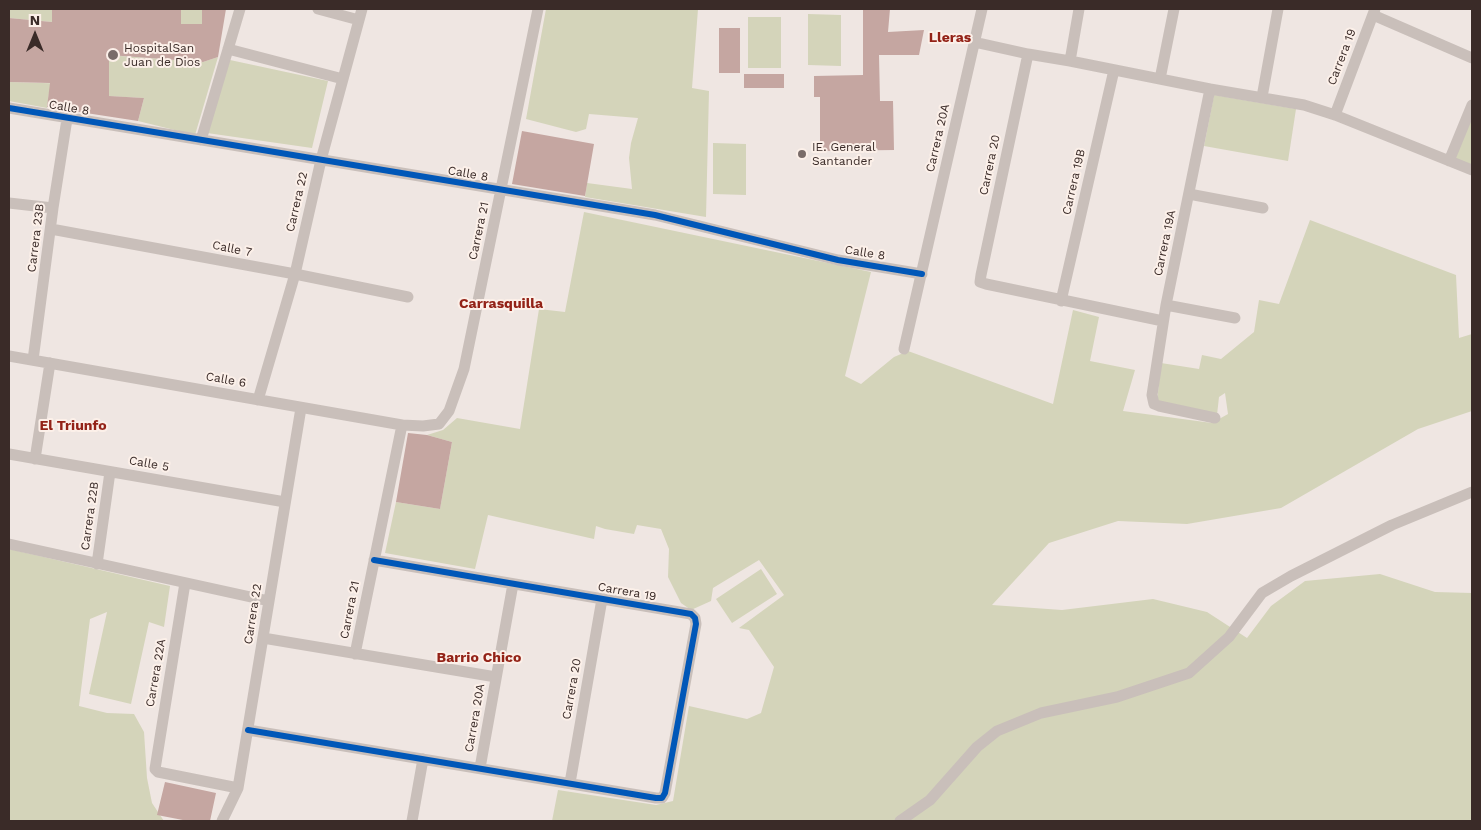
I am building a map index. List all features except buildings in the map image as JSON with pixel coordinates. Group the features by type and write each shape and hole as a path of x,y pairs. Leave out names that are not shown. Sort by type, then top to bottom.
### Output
{"street":[{"path":"201,140 240,9"},
{"path":"318,9 360,14"},
{"name":"Carrera 21","path":"439,424 449,411 464,369 538,9"},
{"name":"Carrera 20A","path":"904,349 982,9"},
{"path":"1070,60 1079,9"},
{"path":"1160,78 1174,9"},
{"path":"1262,97 1278,9"},
{"path":"1374,12 1472,58"},
{"name":"Carrera 19","path":"1335,115 1374,12"},
{"name":"Carrera 22","path":"258,400 295,274 321,160 360,14"},
{"path":"974,42 1210,89 1304,105 1335,115 1472,170"},
{"path":"228,49 343,79"},
{"name":"Carrera 20","path":"1028,54 980,282 1061,301"},
{"name":"Carrera 19B","path":"1061,301 1114,70"},
{"name":"Carrera 19A","path":"1210,89 1166,305 1152,395 1154,404 1159,406 1215,418"},
{"path":"1449,161 1472,105"},
{"name":"Calle 8","path":"9,108 655,215 838,260 922,274"},
{"name":"Carrera 23B","path":"33,360 67,119"},
{"path":"1189,194 1263,208"},
{"path":"9,203 53,208"},
{"name":"Calle 7","path":"51,229 408,297"},
{"path":"1061,301 1164,321"},
{"path":"1166,305 1235,318"},
{"name":"Calle 6","path":"9,356 402,425 423,426 439,424"},
{"path":"35,459 50,363"},
{"name":"Carrera 22","path":"222,821 238,788 301,408"},
{"name":"Carrera 21","path":"355,654 402,425"},
{"name":"Calle 5","path":"9,454 286,502"},
{"name":"Carrera 22B","path":"97,564 110,472"},
{"path":"900,821 930,800 977,747 997,731 1041,713 1117,697 1189,673 1229,637 1262,593 1291,576 1392,525 1472,492"},
{"path":"9,544 269,601"},
{"name":"Carrera 19","path":"374,560 691,614 695,618 696,624 665,793 662,798 570,783"},
{"name":"Carrera 22A","path":"185,583 155,769 158,772 238,788"},
{"name":"Carrera 20A","path":"480,768 513,584"},
{"name":"Carrera 20","path":"570,783 602,599"},
{"path":"263,638 496,677"},
{"path":"248,730 570,783"},
{"path":"412,821 423,759"},
{"path":"222,821 227,821"}],"green space":[{"path":"9,9 52,9 52,22 9,18"},
{"path":"76,9 127,9 181,13 181,9 202,9 202,24 76,24"},
{"path":"546,9 698,9 692,88 709,91 706,217 585,197 587,183 632,189 629,158 638,118 589,114 586,129 576,132 526,119"},
{"path":"808,14 841,15 841,66 808,65"},
{"path":"748,17 781,17 781,68 748,68"},
{"path":"79,53 203,62 218,57 195,135 138,121 144,98 49,93 47,108 9,101 9,82 108,85"},
{"path":"230,60 328,81 312,148 207,133"},
{"path":"1214,95 1296,109 1288,161 1204,146"},
{"path":"1472,118 1472,166 1454,159"},
{"path":"713,143 746,144 746,195 713,194"},
{"path":"584,212 871,272 845,376 861,384 894,357 908,351 1053,404 1073,310 1099,317 1090,361 1135,370 1123,411 1212,423 1228,414 1225,393 1219,397 1217,415 1157,402 1161,363 1199,369 1202,355 1221,359 1254,332 1259,300 1279,304 1310,220 1456,275 1459,338 1472,334 1472,411 1418,429 1281,508 1187,524 1118,521 1049,543 992,605 1062,610 1153,599 1207,612 1247,638 1271,606 1305,581 1380,574 1435,592 1472,593 1472,821 552,821 558,790 656,805 673,801 689,706 747,719 761,713 774,667 749,630 739,628 784,595 759,560 713,588 711,601 691,610 681,603 668,577 669,549 661,529 637,525 634,534 596,526 594,539 488,515 475,569 385,553 396,502 440,509 452,442 427,435 443,430 457,418 520,429 539,309 565,312"},
{"path":"9,549 170,586 164,627 149,622 131,704 89,694 107,612 90,619 79,706 107,713 134,714 144,732 147,778 152,803 164,821 9,821"},
{"path":"761,569 777,594 732,623 716,599"}],"cycle path":[{"path":"9,108 655,215 838,260 922,274"},
{"path":"248,730 662,798 665,793 696,624 695,618 691,614 374,560"}],"place":[{"name":"HospitalSan Juan de Dios","path":"113,55"},
{"name":"IE. General Santander","path":"802,154"}],"district":[{"name":"Lleras","path":"950,38"},
{"name":"Carrasquilla","path":"501,304"},
{"name":"El Triunfo","path":"73,426"},
{"name":"Barrio Chico","path":"479,658"}]}
